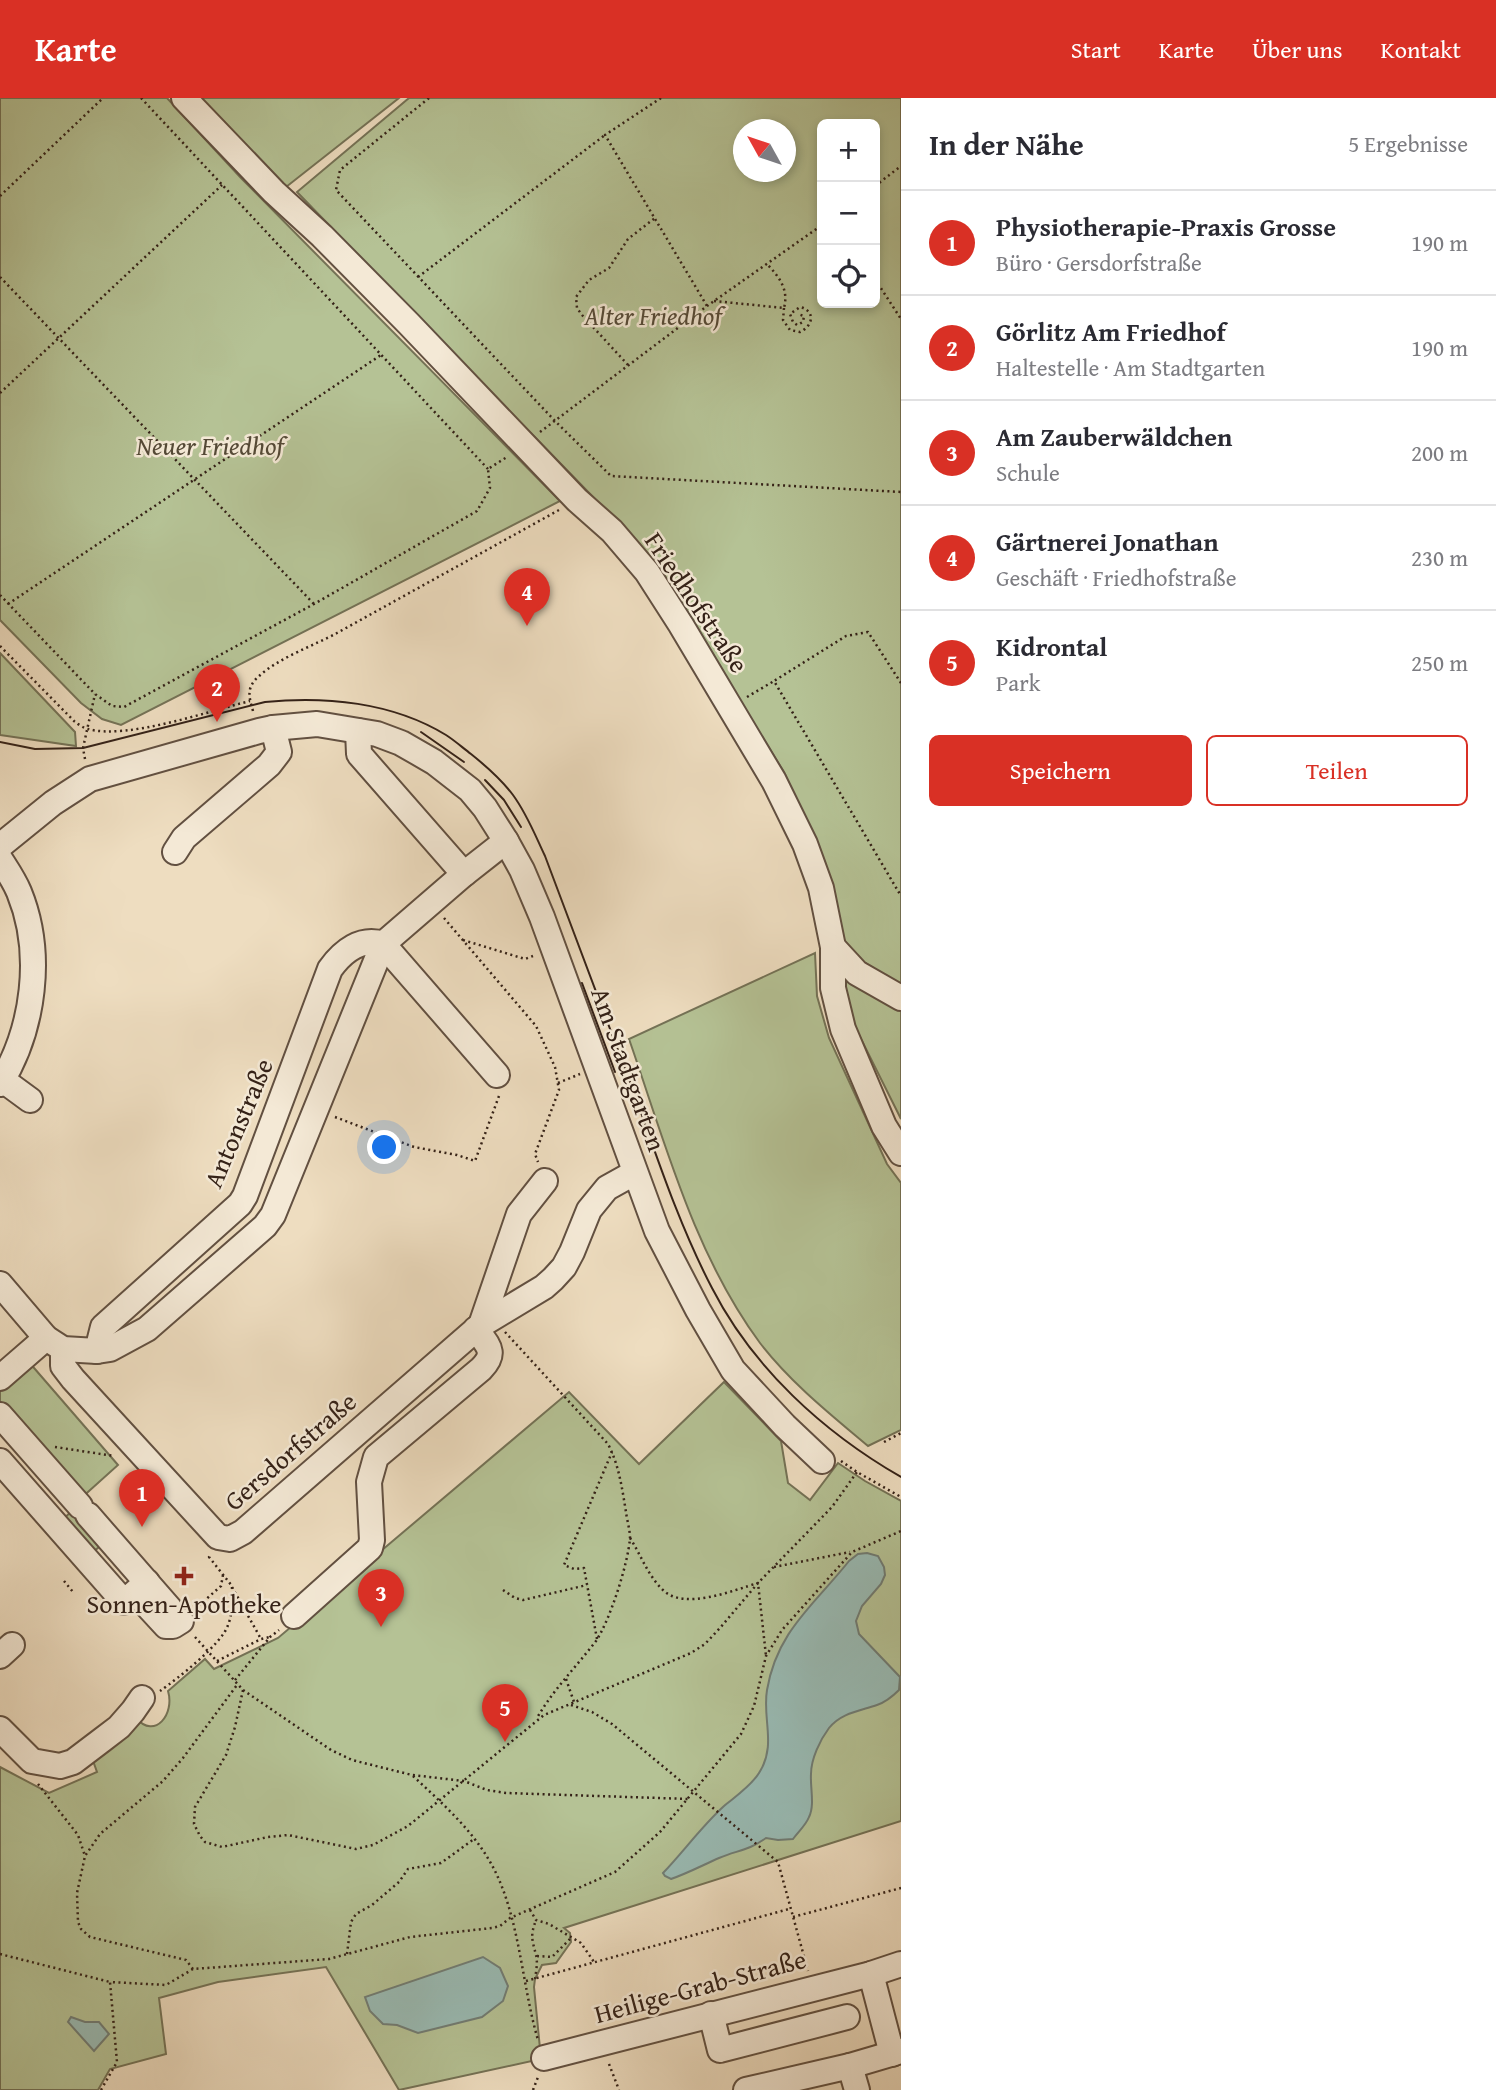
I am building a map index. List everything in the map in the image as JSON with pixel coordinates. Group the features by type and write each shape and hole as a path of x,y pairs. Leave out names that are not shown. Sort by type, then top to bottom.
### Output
{"street":[{"name":"Friedhofstraße","path":"184,98 274,192 409,324 577,500 612,531 647,572 774,781 805,844 821,888 833,947 833,988 843,1029 884,1126 901,1153"},
{"name":"Am Stadtgarten","path":"0,846 53,803 90,779 273,728 317,724 377,734 401,743 442,767 470,790 485,808 522,870 657,1231 698,1310 733,1370 822,1461"},
{"path":"175,852 184,838 269,765 279,752 273,728"},
{"path":"358,731 359,754 464,874"},
{"path":"0,1378 71,1347 110,1349 147,1329 265,1226 273,1215 383,944 506,841"},
{"path":"4,875 20,895 29,930 33,966 32,989 23,1034 1,1081 30,1100"},
{"name":"Antonstraße","path":"71,1347 103,1326 240,1204 330,969 363,941 383,944"},
{"path":"383,944 497,1075"},
{"path":"833,947 857,973 901,998"},
{"name":"Gersdorfstraße","path":"71,1347 64,1366 85,1393 224,1538 243,1532 483,1324 554,1279 572,1252 589,1210 607,1188 634,1173"},
{"path":"294,1616 370,1548 372,1541 369,1482 376,1457 481,1369 489,1359 491,1352 483,1324 519,1214 545,1181"},
{"path":"0,1284 71,1347"},
{"path":"0,1415 84,1511 141,1587 181,1621"},
{"path":"0,1461 124,1602 141,1587"},
{"path":"0,1729 32,1761 60,1766 73,1762 119,1727 142,1698"},
{"name":"Heilige-Grab-Straße","path":"544,2058 901,1964"},
{"path":"746,2090 781,2086 896,2053 871,1974"},
{"path":"711,2014 720,2050 847,2017"},
{"path":"850,2066 857,2090"}],"path":[{"path":"0,196 103,98"},
{"path":"0,595 95,694 112,706 124,707 314,604 477,511 490,488 488,469 141,98"},
{"path":"429,98 340,170 336,190 555,421 611,476 901,492"},
{"path":"651,98 655,103"},
{"path":"418,277 605,135 661,98"},
{"path":"605,135 707,306"},
{"path":"880,182 901,166"},
{"path":"0,393 222,185"},
{"path":"628,365 582,316 577,308 576,297 589,280 609,268 628,239 655,218"},
{"path":"488,469 524,445 707,306 817,228"},
{"path":"766,264 781,280 786,294 783,320 790,330 800,332 811,323 812,317 810,312 800,307 790,314 793,323 797,325 803,322 804,316 798,314"},
{"path":"0,277 314,604"},
{"path":"880,287 901,319"},
{"path":"714,301 785,308"},
{"path":"8,604 381,354"},
{"path":"0,646 74,721 87,729 135,730 250,701 249,688 271,667 577,500"},
{"path":"730,706 846,636 868,632 901,683"},
{"path":"774,681 901,896"},
{"path":"90,779 83,748 95,694"},
{"path":"430,902 536,1026 555,1067 559,1090 535,1154 545,1181"},
{"path":"463,940 525,959 553,949"},
{"path":"315,1110 414,1147 475,1161 503,1083 497,1075"},
{"path":"483,1324 608,1444 620,1478 630,1538 653,1578 665,1592 679,1597 710,1598 758,1583"},
{"path":"884,1442 901,1433"},
{"path":"23,1441 119,1457"},
{"path":"597,1639 584,1568 574,1569 564,1565 612,1452"},
{"path":"243,1690 226,1755 195,1807 194,1824 205,1842 222,1847 288,1835 356,1849 373,1845 408,1826 544,1714 691,1653 705,1644 758,1583 832,1507 857,1472 901,1497"},
{"path":"775,1567 852,1552 901,1531"},
{"path":"224,1538 209,1557 232,1587 261,1639"},
{"path":"535,1721 597,1639 619,1587 630,1538"},
{"path":"0,1954 110,1982 166,1985 193,1969 328,1959 410,1937 500,1926 510,1918 615,1872 660,1832 741,1734 754,1706 766,1656 782,1630 852,1552"},
{"path":"223,1575 220,1586 181,1621 243,1690 331,1750 352,1760 412,1775 464,1781 487,1790 506,1793 689,1799"},
{"path":"64,1581 73,1592"},
{"path":"758,1583 766,1656"},
{"path":"503,1590 523,1600 587,1585"},
{"path":"142,1698 157,1693 170,1684 224,1634 228,1626 232,1587"},
{"path":"217,1661 270,1637 234,1680"},
{"path":"565,1678 574,1702"},
{"path":"193,1969 186,1961 90,1937 80,1929 77,1894 85,1856 100,1835 177,1766 238,1684"},
{"path":"568,1704 599,1715 778,1862 813,1987"},
{"path":"32,1761 40,1788 78,1835 85,1856"},
{"path":"412,1775 459,1820 494,1869 504,1894 526,1981 530,2013 544,2058"},
{"path":"347,1954 351,1922 355,1914 372,1905 399,1882 408,1870 441,1863 474,1839"},
{"path":"793,1917 901,1888"},
{"path":"530,1909 536,1920 549,1924 581,1943 594,1962"},
{"path":"526,1981 790,1909"},
{"path":"535,1979 537,1956 532,1946 531,1933 536,1920"},
{"path":"537,1956 552,1957 572,1938"},
{"path":"101,2090 117,2062 110,1982"},
{"path":"602,2042 619,2090"}],"green space":[{"name":"Neuer Friedhof","path":"0,98 167,98 241,178 560,501 121,725 102,719 81,703 0,620"},
{"path":"193,98 399,98 281,191"},
{"name":"Alter Friedhof","path":"409,98 901,98 901,985 859,959 842,942 820,853 784,772 651,563 595,499 297,192"},
{"path":"0,653 75,732 76,746 0,735"},
{"path":"815,953 817,996 829,1038 887,1164 901,1183 901,1430 868,1446 811,1398 785,1371 760,1343 737,1309 699,1235 683,1196 629,1039"},
{"path":"836,955 901,1003 901,1119 854,1025"},
{"path":"28,1361 118,1465 79,1500 0,1409 0,1385"},
{"path":"724,1382 781,1441 788,1483 810,1500 838,1463 901,1501 901,1821 564,1928 570,1933 571,1942 556,1963 542,1965 535,1979 541,2059 399,2090 326,1967 218,1982 159,1998 166,2054 110,2069 98,2090 0,2090 0,1767 49,1793 97,1772 92,1758 136,1718 150,1726 162,1721 169,1708 168,1691 205,1659 214,1669 278,1638 569,1392 639,1464"},
{"path":"74,1509 104,1543 89,1555 60,1522"}],"water":[{"path":"858,1554 878,1556 885,1575 881,1584 862,1606 856,1621 859,1634 900,1677 899,1690 883,1702 845,1716 829,1728 819,1744 813,1762 811,1812 793,1839 766,1838 677,1877 671,1879 665,1876 663,1873 708,1822 756,1778 767,1752 767,1690 779,1651 799,1620 849,1561"},
{"path":"483,1957 500,1968 508,1986 503,2001 482,2017 418,2033 397,2025 383,2024 370,2011 365,1997"},
{"path":"71,2017 85,2022 99,2022 109,2034 94,2051 68,2022"}],"tram line":[{"path":"0,742 35,749 83,748 265,702 311,700 358,704 403,715 446,735 477,759 513,795 527,817 545,856 679,1215 700,1264 729,1317 769,1371 793,1396 844,1440 901,1477"},
{"path":"421,732 464,762"},
{"path":"485,780 504,800 521,827"},
{"path":"582,983 615,1072"}],"place":[{"name":"Gärtnerei Jonathan","path":"527,626"},
{"name":"Görlitz Am Friedhof","path":"217,722"},
{"name":"Physiotherapie-Praxis Grosse","path":"142,1527"},
{"name":"Sonnen-Apotheke","path":"184,1576"},
{"name":"Am Zauberwäldchen","path":"381,1627"},
{"name":"Kidrontal","path":"505,1742"}]}
